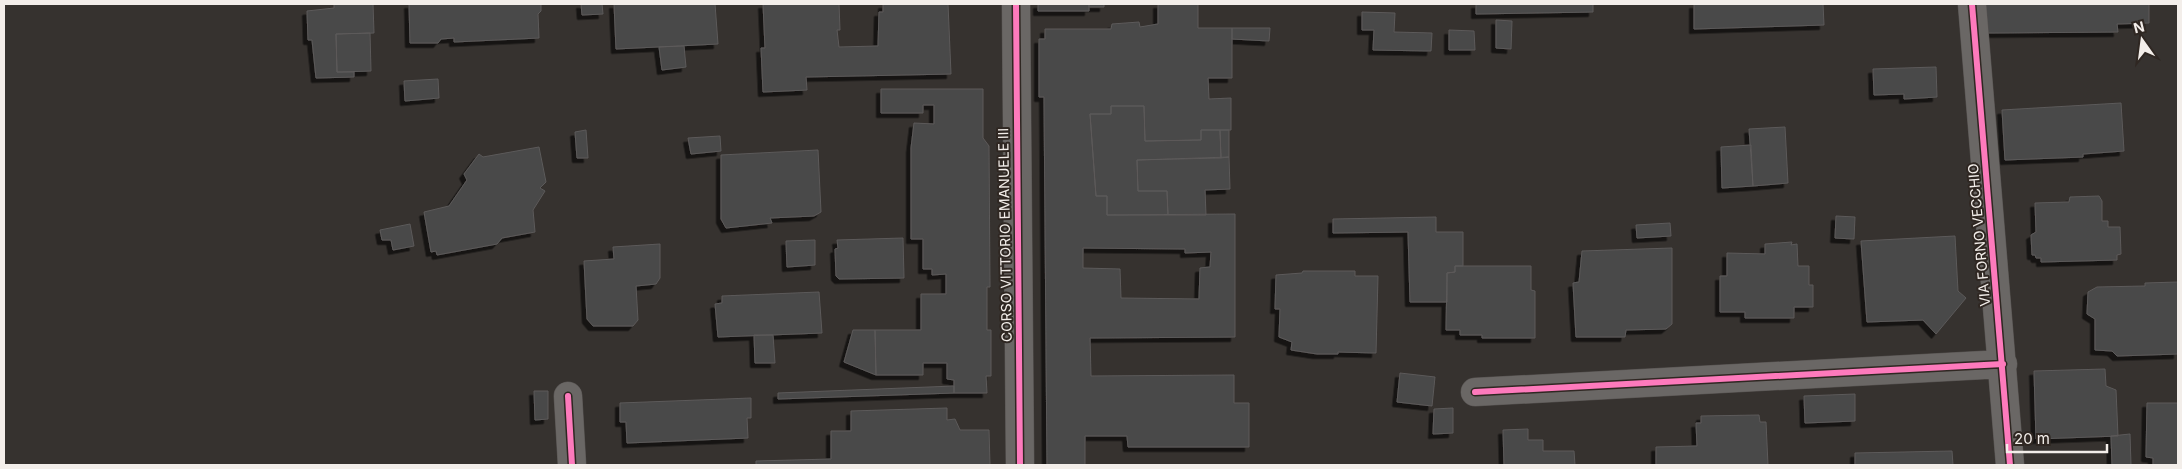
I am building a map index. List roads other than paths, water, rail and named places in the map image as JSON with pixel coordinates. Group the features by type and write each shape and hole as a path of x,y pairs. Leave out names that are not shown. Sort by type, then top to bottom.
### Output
{"street":[{"name":"CORSO VITTORIO EMANUELE III","path":"1016,4 1020,465"},
{"name":"VIA FORNO VECCHIO","path":"1972,4 2010,465"},
{"path":"1475,392 2003,364"},
{"path":"568,396 572,465"}]}
